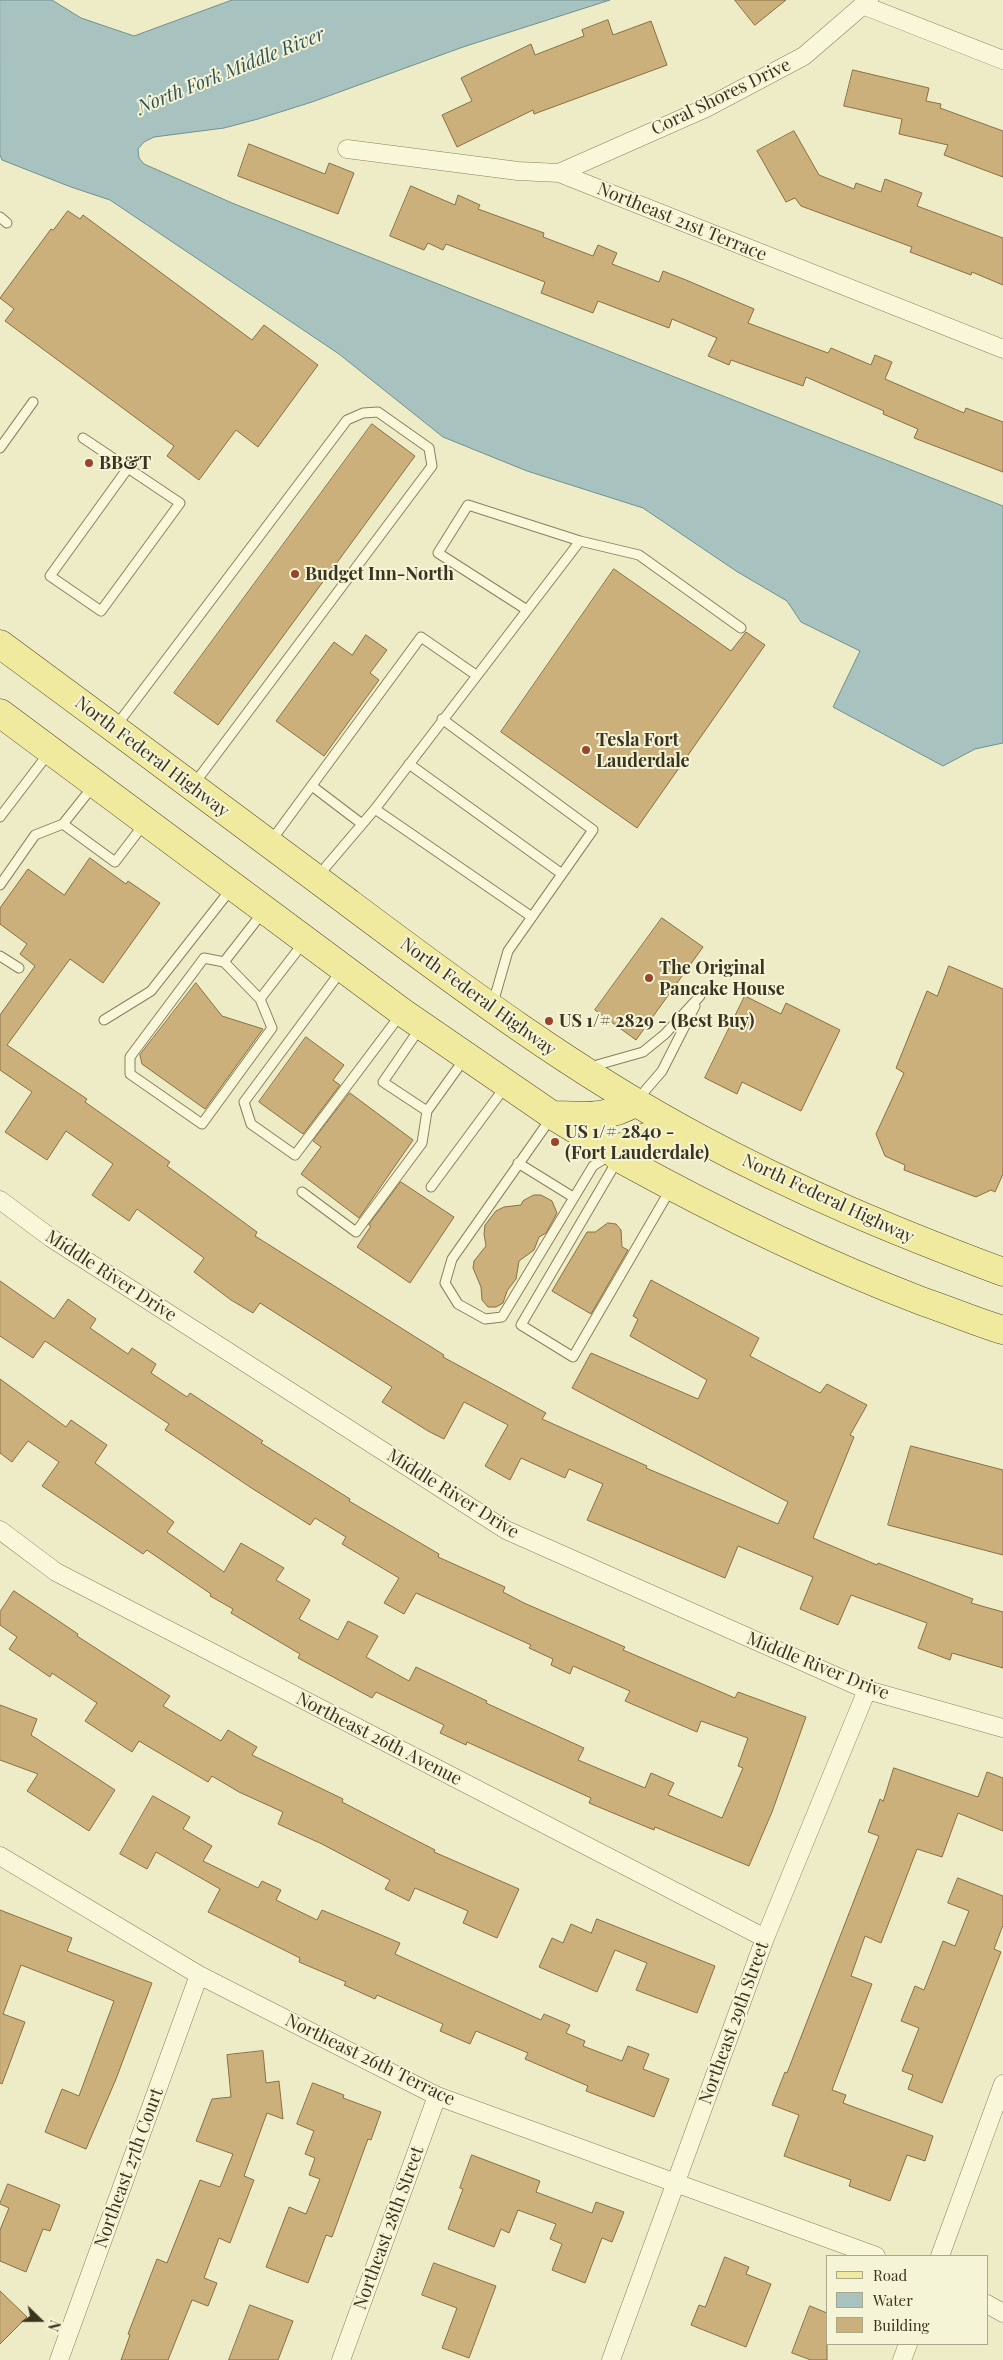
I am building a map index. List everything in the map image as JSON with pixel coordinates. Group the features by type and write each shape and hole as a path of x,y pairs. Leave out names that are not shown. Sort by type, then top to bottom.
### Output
{"main road":[{"name":"North Federal Highway","path":"0,644 492,1009 582,1069 696,1137 845,1210 922,1242 1001,1268"},
{"path":"0,713 412,1019 552,1115 616,1155 672,1188 816,1257 895,1291 1003,1330"},
{"path":"552,1115 594,1117 620,1112 636,1102"},
{"path":"616,1155 640,1138 662,1133 696,1137"}],"street":[{"path":"867,3 1003,60"},
{"name":"Coral Shores Drive","path":"559,174 706,108 804,56 867,3"},
{"name":"Northeast 21st Terrace","path":"347,148 518,171 559,174 1003,349"},
{"name":"Middle River Drive","path":"0,1200 51,1238 506,1530 867,1690 1003,1728"},
{"name":"Northeast 26th Avenue","path":"0,1530 56,1572 765,1938"},
{"name":"Northeast 29th Street","path":"611,2360 765,1938 867,1690"},
{"name":"Northeast 26th Terrace","path":"0,1856 199,1975 437,2096 873,2255"},
{"name":"Northeast 27th Court","path":"59,2360 199,1975"},
{"path":"940,2255 1003,2084"},
{"name":"Northeast 28th Street","path":"341,2360 437,2096"},
{"path":"988,2305 1003,2313"},
{"path":"902,2360 908,2345"}],"lane":[{"path":"0,448 33,402"},
{"path":"114,728 348,420 363,413 378,412 429,448 432,466 192,786"},
{"path":"82,438 128,468 180,503 100,611 50,576 128,468"},
{"path":"526,610 438,553 468,504 580,541 639,554 740,628"},
{"path":"316,878 375,809 580,541"},
{"path":"269,844 421,638 476,675"},
{"path":"442,719 593,830 508,951 492,1009"},
{"path":"1,813 50,751"},
{"path":"409,764 562,874"},
{"path":"0,884 35,835 62,824 95,784"},
{"path":"312,786 362,824"},
{"path":"375,809 532,917"},
{"path":"62,824 115,862 146,822"},
{"path":"104,1020 150,991 233,887"},
{"path":"224,962 265,910"},
{"path":"260,999 305,940"},
{"path":"0,956 18,968"},
{"path":"204,958 224,962 260,999 272,1028 202,1124 130,1074 130,1057 204,958"},
{"path":"342,968 244,1102 251,1124 295,1155 412,1019"},
{"path":"582,1069 643,1052 665,1034 700,996 662,1071 636,1102"},
{"path":"412,1019 383,1082 427,1112"},
{"path":"302,1192 356,1232 422,1143 427,1112 466,1056"},
{"path":"431,1187 506,1084"},
{"path":"552,1115 452,1258 445,1283 458,1304 485,1319 502,1317 593,1166 616,1155"},
{"path":"616,1155 521,1325 573,1357 672,1188"},
{"path":"518,1163 573,1197"}],"water":[{"name":"North Fork Middle River","path":"0,0 52,0 81,18 134,36 232,0 610,0 463,47 312,102 258,119 224,128 154,137 144,142 138,149 139,158 144,164 232,203 1003,506 1003,743 975,749 943,766 833,707 860,651 801,622 787,601 736,571 643,508 527,471 443,437 339,354 110,200 2,160 0,155"}],"building":[{"path":"735,0 786,0 755,25"},
{"path":"608,20 613,35 651,21 667,65 534,114 533,110 457,147 442,115 472,101 461,78 531,44 535,55 584,36 582,30"},
{"path":"853,70 929,88 926,101 941,104 940,108 1003,131 1003,177 944,155 948,145 899,134 902,119 844,106"},
{"path":"794,131 819,175 854,189 856,183 881,192 885,179 922,193 917,206 1003,238 1003,285 972,272 971,275 910,252 912,247 801,206 795,198 786,202 757,151"},
{"path":"249,144 325,174 329,163 354,173 338,214 238,176"},
{"path":"411,186 455,205 458,195 480,205 478,209 544,233 543,237 593,256 598,245 617,253 612,264 659,282 663,271 686,280 754,309 748,323 828,353 831,348 871,365 875,355 892,362 885,379 964,413 966,408 1003,422 1003,472 914,438 918,429 883,414 884,411 806,377 803,386 731,360 729,365 708,356 717,338 672,319 669,328 598,301 593,313 541,293 545,282 446,244 443,250 428,243 424,250 390,236"},
{"path":"68,211 80,219 83,215 252,340 264,325 318,365 258,447 236,430 199,480 167,456 174,446 5,321 14,309 0,298 51,229 53,230"},
{"name":"Budget Inn-North","path":"372,424 415,456 218,725 174,693"},
{"path":"614,569 731,651 746,632 765,645 637,828 501,732"},
{"path":"366,635 387,650 370,673 379,680 324,756 276,721 334,642 352,655"},
{"path":"90,858 126,884 128,881 160,903 103,983 70,959 7,1045 87,1099 85,1102 170,1162 167,1166 257,1232 255,1236 444,1355 443,1357 546,1413 542,1419 647,1466 646,1468 778,1524 788,1502 572,1388 591,1353 698,1399 707,1380 630,1336 638,1319 633,1316 651,1280 759,1338 750,1356 820,1393 827,1384 867,1405 850,1435 854,1437 813,1538 877,1565 878,1563 973,1599 971,1603 1003,1612 1003,1668 952,1653 950,1660 918,1648 927,1623 851,1595 838,1625 800,1609 813,1577 738,1546 725,1578 587,1520 603,1484 569,1469 565,1478 521,1458 510,1480 485,1466 508,1425 464,1402 444,1439 428,1431 382,1402 392,1387 260,1303 253,1313 231,1300 194,1272 204,1258 137,1209 129,1221 92,1195 113,1164 66,1131 47,1160 5,1132 32,1092 0,1070 0,1015 35,966 20,954 27,944 0,924 0,908 28,869 64,895"},
{"name":"The Original Pancake House","path":"662,918 703,947 636,1040 595,1010"},
{"path":"949,966 1003,989 1003,1174 995,1192 991,1190 976,1197 904,1170 905,1165 885,1156 876,1134 904,1073 896,1068 927,991 937,996"},
{"path":"196,983 222,1016 263,1029 205,1109 142,1064 140,1055"},
{"path":"745,996 781,1014 786,1003 840,1030 801,1111 742,1082 737,1094 705,1078"},
{"path":"306,1037 344,1065 333,1080 340,1085 303,1134 259,1102"},
{"path":"350,1093 413,1140 359,1218 301,1174 321,1147 313,1141"},
{"path":"401,1182 454,1217 410,1283 357,1247 371,1226 369,1225"},
{"path":"534,1195 541,1195 552,1201 557,1213 546,1233 539,1237 534,1250 519,1261 516,1279 507,1291 503,1303 496,1307 488,1307 482,1300 481,1287 473,1268 474,1261 486,1246 485,1225 496,1211 504,1207 521,1205 523,1201"},
{"path":"608,1223 616,1224 621,1230 622,1247 628,1250 591,1314 552,1291 587,1232 595,1232"},
{"path":"0,1281 54,1319 68,1299 96,1319 90,1328 128,1354 132,1348 156,1364 151,1373 187,1397 190,1393 263,1441 261,1443 350,1499 349,1501 439,1554 438,1557 505,1587 503,1592 524,1603 625,1647 623,1650 735,1698 738,1692 806,1717 772,1812 749,1866 655,1827 654,1830 589,1803 591,1798 467,1742 466,1745 440,1733 444,1725 376,1692 372,1698 298,1658 300,1654 231,1613 233,1609 210,1596 211,1594 147,1550 143,1554 42,1486 59,1462 28,1441 12,1462 0,1453 0,1379 66,1427 71,1420 107,1445 95,1463 174,1522 167,1532 224,1572 241,1543 284,1568 276,1580 310,1600 299,1619 338,1640 348,1621 378,1636 366,1657 409,1681 416,1667 487,1701 486,1703 584,1748 578,1760 645,1788 651,1773 674,1783 668,1795 722,1818 743,1768 738,1766 748,1738 701,1721 697,1732 625,1701 630,1691 573,1666 570,1674 551,1665 553,1659 529,1648 531,1645 416,1593 404,1614 384,1603 399,1578 342,1544 346,1537 315,1518 310,1525 253,1489 165,1430 169,1424 45,1341 33,1358 0,1336"},
{"path":"911,1446 1003,1470 1003,1555 888,1525"},
{"path":"14,1591 78,1634 77,1636 170,1696 163,1706 221,1741 228,1730 257,1747 252,1755 343,1799 342,1802 435,1850 434,1852 519,1889 497,1938 463,1923 468,1911 415,1888 409,1901 385,1889 390,1880 322,1844 278,1824 283,1812 239,1792 212,1776 208,1782 139,1741 132,1752 85,1721 97,1703 52,1673 50,1677 9,1649 17,1637 0,1625 0,1612"},
{"path":"0,1705 37,1719 31,1735 115,1790 89,1831 27,1791 38,1774 0,1760"},
{"path":"894,1768 978,1797 987,1772 1003,1778 1003,1831 958,1813 942,1857 917,1849 881,1943 865,1936 851,1976 872,1984 832,2090 846,2095 843,2103 933,2136 925,2161 907,2155 890,2201 849,2186 851,2180 784,2156 799,2115 772,2105 785,2072 787,2073 879,1836 868,1832 880,1799 883,1801"},
{"path":"153,1796 190,1817 183,1829 212,1846 203,1861 258,1888 262,1881 281,1890 276,1900 317,1920 322,1910 400,1943 395,1954 541,2020 544,2014 570,2025 566,2033 585,2041 583,2046 622,2061 628,2046 649,2054 643,2069 669,2079 654,2117 586,2091 588,2086 525,2059 528,2053 476,2031 470,2044 440,2031 443,2024 377,1995 375,1999 344,1985 346,1982 299,1962 300,1958 208,1912 220,1889 156,1852 147,1869 120,1854"},
{"path":"958,1878 1003,1896 1003,1925 994,1949 1001,1952 942,2103 908,2089 913,2075 902,2071 919,2028 901,2021 915,1986 924,1990 943,1941 955,1946 969,1911 948,1903"},
{"path":"0,1910 72,1938 67,1951 152,1983 116,2079 86,2149 45,2132 62,2089 79,2096 114,2001 21,1965 3,2014 25,2022 2,2084 0,2083"},
{"path":"597,1919 715,1966 697,2013 636,1990 647,1963 615,1950 597,1992 539,1967 552,1938 563,1943 571,1924 591,1933"},
{"path":"263,2051 266,2083 279,2081 283,2119 267,2113 244,2176 254,2180 230,2243 219,2238 204,2278 217,2283 208,2306 192,2300 168,2360 121,2360 130,2335 128,2334 157,2259 167,2263 200,2180 220,2187 233,2154 196,2141 212,2099 231,2097 227,2055"},
{"path":"313,2083 344,2095 343,2098 381,2112 371,2140 368,2139 332,2237 326,2235 308,2283 266,2267 289,2207 306,2214 320,2179 309,2175 315,2158 305,2154 314,2131 297,2124"},
{"path":"472,2155 540,2181 536,2192 592,2213 596,2202 624,2212 612,2242 602,2238 585,2283 552,2270 562,2244 550,2239 556,2224 518,2210 509,2233 501,2229 494,2247 448,2229 463,2189 460,2188"},
{"path":"8,2184 60,2205 50,2231 43,2229 26,2272 0,2261 0,2230 9,2208 0,2204"},
{"path":"725,2257 749,2267 746,2274 771,2284 746,2347 691,2325 699,2305 705,2307"},
{"path":"434,2263 496,2286 469,2358 442,2348 457,2308 422,2295"},
{"path":"0,2291 27,2317 0,2344"},
{"path":"250,2305 293,2321 278,2360 229,2360"},
{"path":"810,2306 826,2313 827,2360 811,2360 792,2353"}],"place":[{"name":"BB&T","path":"89,463"},
{"name":"Budget Inn-North","path":"295,574"},
{"name":"Tesla Fort Lauderdale","path":"586,750"},
{"name":"The Original Pancake House","path":"649,978"},
{"name":"US 1/# 2829 - (Best Buy)","path":"549,1021"},
{"name":"US 1/# 2840 - (Fort Lauderdale)","path":"555,1142"}]}
